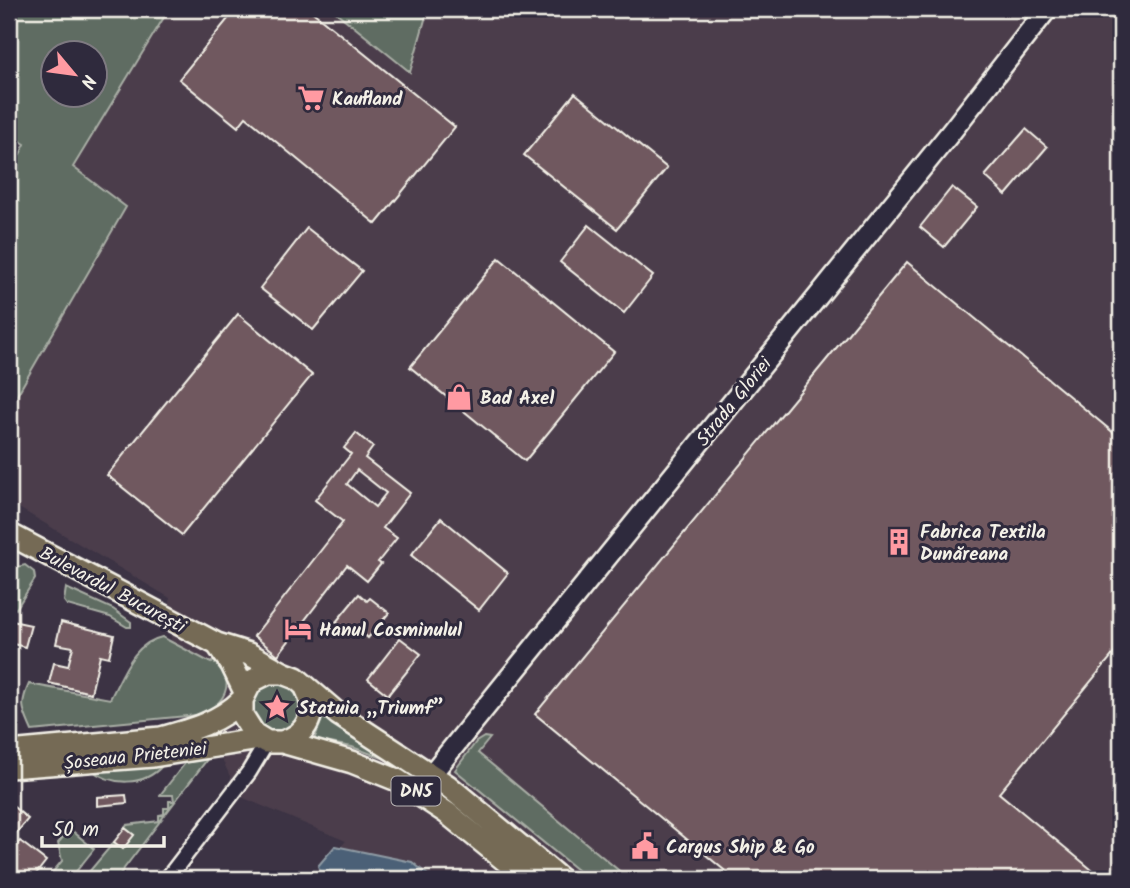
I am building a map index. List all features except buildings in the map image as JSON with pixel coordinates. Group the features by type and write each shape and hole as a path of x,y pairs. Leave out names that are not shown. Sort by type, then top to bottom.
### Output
{"main road":[{"name":"Strada Gloriei","path":"417,792 951,132 1047,9"},
{"name":"Bulevardul București","path":"9,534 217,644 249,654 283,673"},
{"path":"217,644 232,665 243,696 244,722 270,741 299,735 309,721 312,704 306,688"},
{"name":"DN5","path":"283,673 296,678 338,714 431,774 560,879"},
{"path":"243,696 254,680 261,676 283,673"},
{"name":"Șoseaua Prieteniei","path":"9,752 161,738 217,719 231,711 243,696"},
{"name":"DN5","path":"270,741 352,762 382,773 417,792 447,813 528,879"},
{"name":"Șoseaua Prieteniei","path":"9,767 270,741"}],"street":[{"path":"167,879 270,741"}],"shaded area":[{"path":"169,9 332,9 410,72 428,9 1121,9 1121,879 310,879 346,841 239,796 171,647 170,598 9,502 9,409 126,207 73,168"}],"green space":[{"path":"9,9 169,9 73,167 126,207 9,409 9,176 25,144 9,134"},
{"path":"332,9 428,9 410,72"},
{"path":"25,565 34,572 35,579 16,609 9,604 9,569"},
{"path":"66,588 113,609 131,622 131,627 110,617 67,605 64,601"},
{"path":"162,637 211,663 213,661 221,669 225,677 225,692 215,706 197,715 32,731 23,708 29,684 110,699 136,653 152,640"},
{"path":"276,684 293,691 300,708 293,725 276,732 259,725 252,708 259,691"},
{"path":"326,716 394,762 352,747 314,740 323,717"},
{"path":"484,737 490,738 478,753 629,879 588,879 455,770 476,742"},
{"path":"212,753 116,879 83,879 114,842 123,848 134,835 125,828 127,825 159,821 159,815 164,814 164,808 169,808 169,801 174,801 173,795 160,795 190,757"},
{"path":"163,765 147,777 127,782 108,779 90,769"},
{"path":"70,829 94,849 70,879 47,879 62,861 58,843"}],"water":[{"path":"335,846 412,862 433,879 323,879 318,866"}],"place":[{"name":"Kaufland","path":"311,98"},
{"name":"Bad Axel","path":"459,397"},
{"name":"Fabrica Textila Dunăreana","path":"899,542"},
{"name":"Hanul Cosminulul","path":"298,629"},
{"name":"Statuia „Triumf”","path":"277,707"},
{"name":"Cargus Ship & Go","path":"645,846"}]}
